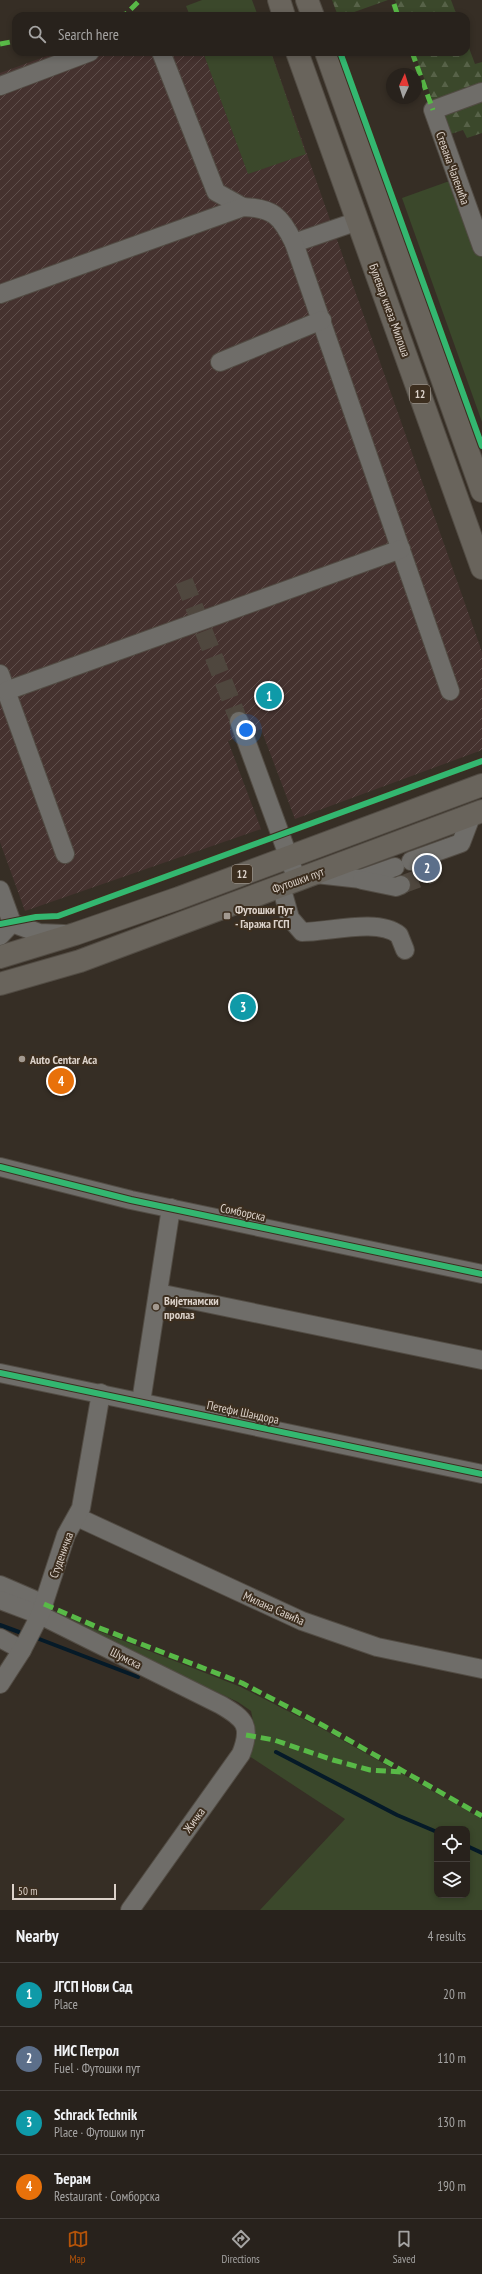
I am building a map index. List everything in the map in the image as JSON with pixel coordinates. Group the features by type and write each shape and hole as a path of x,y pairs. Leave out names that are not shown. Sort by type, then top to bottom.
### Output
{"main road":[{"path":"279,0 283,12"},
{"path":"308,0 312,12"},
{"name":"Булевар кнеза Милоша","path":"298,56 482,568"},
{"name":"12","path":"327,56 482,491"},
{"path":"358,221 382,212"},
{"name":"Футошки пут","path":"0,957 75,934 482,785"},
{"name":"Футошки пут","path":"0,984 80,961 477,812"}],"street":[{"path":"0,86 79,56"},
{"path":"163,56 216,192 243,207"},
{"name":"Стевана Чаленића","path":"482,92 433,110 482,247"},
{"path":"0,294 243,207 262,207 275,216 285,225 294,243 450,690"},
{"path":"294,243 358,221"},
{"path":"220,362 322,320"},
{"path":"6,691 401,549"},
{"path":"0,674 65,854"},
{"path":"239,721 288,857 298,880 290,918 302,932 363,927 385,927 399,935 404,950"},
{"path":"361,879 461,844 477,812"},
{"path":"298,880 361,879 396,886 401,885"},
{"path":"0,890 6,929 38,934 75,934"},
{"name":"Сомборска","path":"0,1167 171,1208 482,1274"},
{"path":"141,1402 171,1208"},
{"path":"158,1293 482,1360"},
{"name":"Петефи Шандора","path":"0,1373 482,1474"},
{"name":"Студеничка","path":"0,1684 22,1650 42,1609 66,1535 81,1508 101,1393"},
{"name":"Милана Савића","path":"77,1517 238,1592 333,1633 377,1647 482,1669"},
{"name":"Шумска","path":"0,1585 239,1715 246,1726"},
{"name":"Шумска","path":"0,1600 42,1609"},
{"path":"0,1638 22,1650"},
{"name":"Жичка","path":"130,1910 241,1754 246,1742 246,1726"}],"shaded area":[{"path":"47,56 272,56 482,652 482,750 295,819 261,729 228,741 261,829 25,911 0,842 0,73"}],"green space":[{"path":"202,0 252,0 256,12 188,12 186,6"},
{"path":"332,0 388,0 354,12 336,12"},
{"path":"395,0 451,0 456,12 400,12"},
{"path":"470,51 475,64 482,62 482,87 434,104 422,73 422,68 420,68 416,56 470,56"},
{"path":"204,56 272,56 306,154 248,174"},
{"path":"482,102 482,133 467,138 463,130 445,136 439,118"},
{"path":"455,179 482,253 482,422 402,198"},
{"path":"50,1609 101,1632 241,1687 321,1728 482,1819 482,1910 260,1910 345,1819 249,1756 255,1730 251,1711 238,1702 49,1613"}],"waterway":[{"path":"0,1625 19,1632"},
{"path":"34,1637 138,1677"},
{"path":"276,1752 397,1815 434,1831"},
{"path":"470,1847 482,1853"}],"tunnel":[{"path":"184,581 239,721"},
{"path":"401,885 431,874 429,858"}],"marked path":[{"path":"128,12 140,0"},
{"path":"394,4 397,12"},
{"path":"0,44 12,42"},
{"path":"413,56 433,110"},
{"path":"44,1604 97,1627 242,1683 324,1726 482,1816"},
{"path":"246,1735 274,1740 333,1760 370,1770 401,1772"}],"cycle path":[{"path":"341,56 482,446"},
{"path":"0,924 36,917 58,916 482,761"},
{"path":"0,1167 131,1200 482,1274"},
{"path":"0,1373 482,1474"}],"place":[{"name":"ЈГСП Нови Сад","path":"269,696"},
{"name":"НИС Петрол","path":"427,868"},
{"name":"Футошки Пут - Гаража ГСП","path":"227,916"},
{"name":"Schrack Technik","path":"243,1007"},
{"name":"Auto Centar Aca","path":"22,1059"},
{"name":"Ђерам","path":"61,1081"},
{"name":"Вијетнамски пролаз","path":"156,1307"}]}
